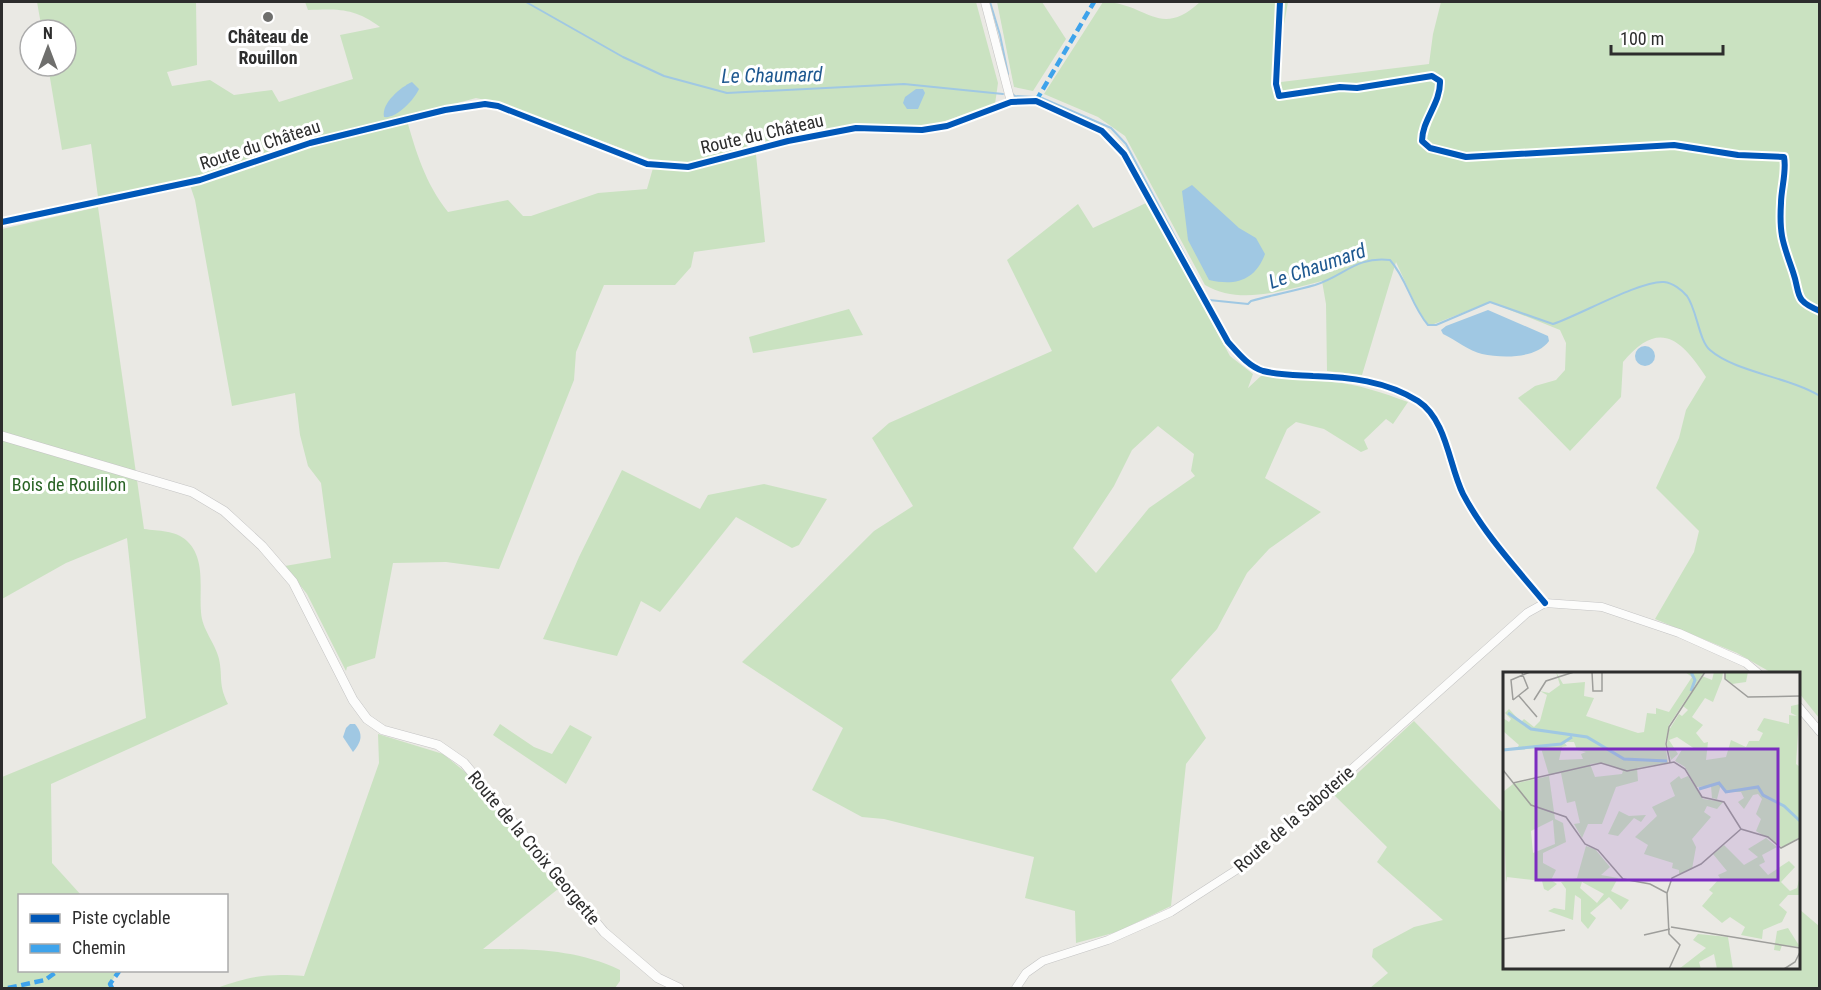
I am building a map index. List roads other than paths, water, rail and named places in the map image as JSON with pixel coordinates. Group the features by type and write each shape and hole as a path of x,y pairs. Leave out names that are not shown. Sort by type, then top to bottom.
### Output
{"street":[{"path":"985,2 1011,102"},
{"name":"Route du Château","path":"2,222 200,180 310,143 445,110 485,104 498,106 647,164 688,167 788,141 856,128 922,130 947,126 1011,102 1036,101 1102,131 1124,154 1228,342 1247,363 1262,370 1286,374 1352,378 1386,387 1420,402 1435,422 1444,440 1464,496 1491,537 1545,603"},
{"name":"Route de la Croix Georgette","path":"2,436 192,492 224,511 262,546 293,582 352,700 367,719 383,730 438,746 464,763 604,932 658,978 679,988"},
{"path":"1545,603 1602,607 1679,633 1746,663 1757,672"},
{"name":"Route de la Saboterie","path":"1016,988 1026,973 1043,961 1108,940 1171,912 1244,865 1527,613 1545,603"},
{"path":"1800,708 1820,732"}],"water":[{"path":"412,82 419,89 413,98 399,112 384,117 389,101"},
{"path":"916,89 923,89 925,93 918,109 907,109 903,103 905,97"},
{"path":"1192,185 1239,228 1256,238 1265,254 1250,276 1236,282 1209,280 1188,240 1182,191"},
{"path":"1488,310 1548,336 1549,341 1543,347 1527,354 1490,355 1472,350 1443,334 1441,330"},
{"path":"1645,346 1652,349 1655,356 1652,363 1645,366 1638,363 1635,356 1638,349"},
{"path":"350,724 355,724 360,735 360,742 353,752 343,737"}],"waterway":[{"name":"Le Chaumard","path":"526,2 623,57 664,76 727,93 904,84 1003,94"},
{"path":"990,2 1008,74"},
{"name":"Le Chaumard","path":"1011,93 1015,96 1034,97"},
{"name":"Le Chaumard","path":"1042,98 1111,128 1126,144 1206,295"},
{"name":"Le Chaumard","path":"1209,300 1248,304 1251,301 1315,285 1368,261 1390,260 1401,275 1417,309 1428,325 1436,325 1490,302 1553,324 1625,292 1664,282 1677,287 1687,296 1703,340 1710,350 1733,364 1807,389 1820,396"}],"place":[{"name":"Château de Rouillon","path":"268,17"}],"park label":[{"name":"Bois de Rouillon","path":"69,485"}]}
